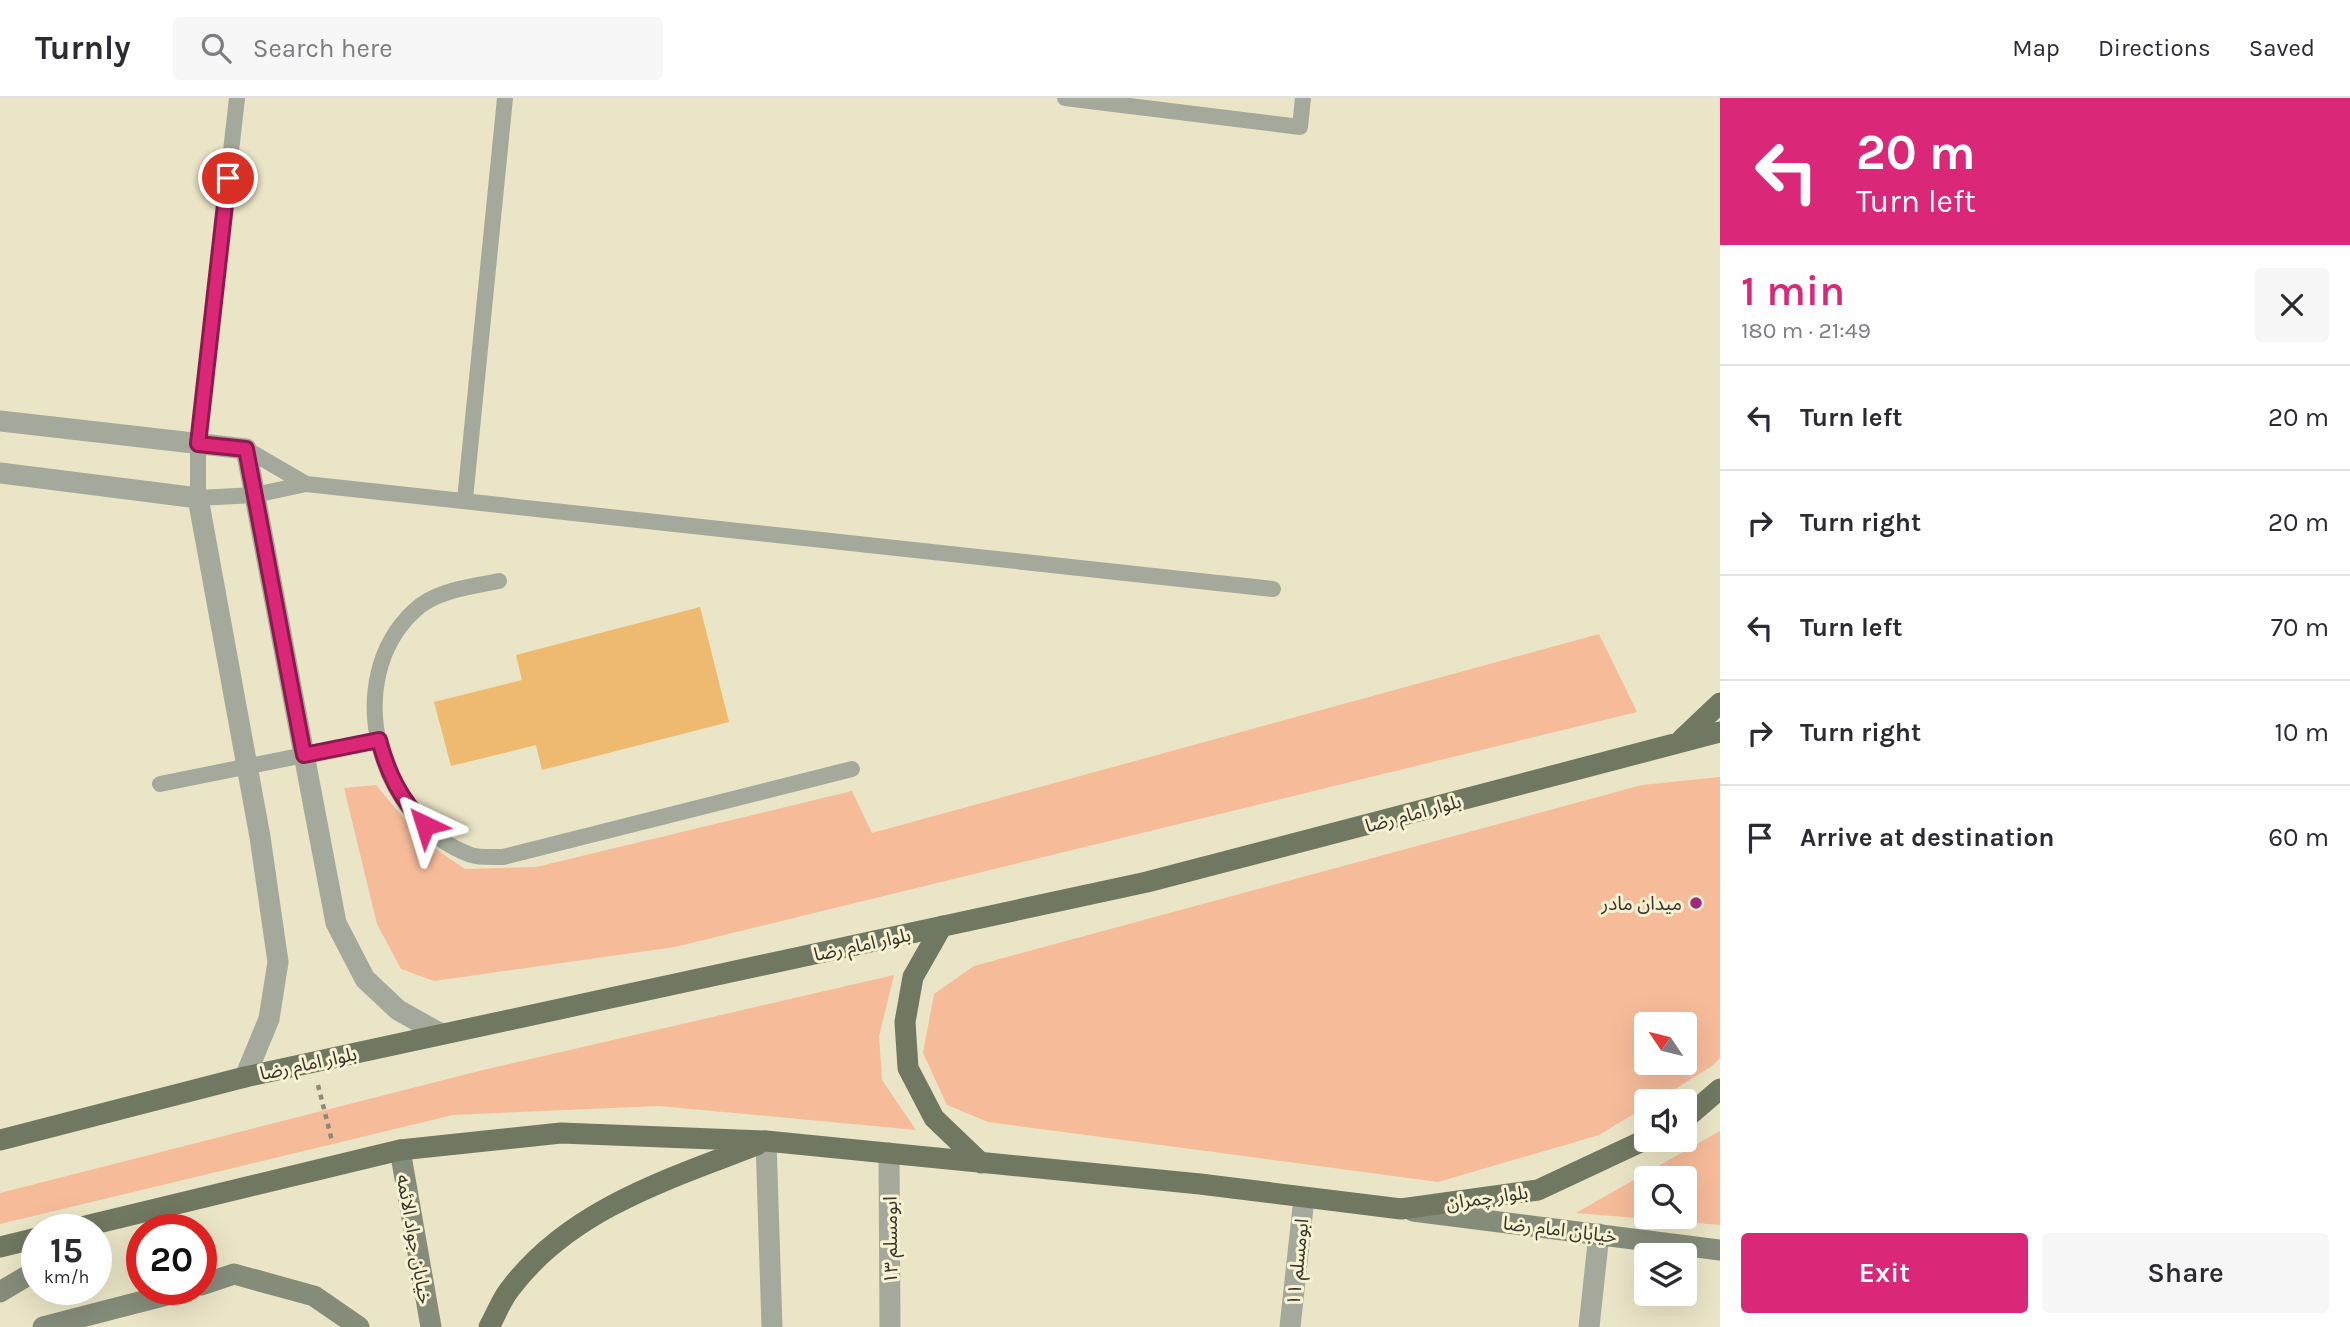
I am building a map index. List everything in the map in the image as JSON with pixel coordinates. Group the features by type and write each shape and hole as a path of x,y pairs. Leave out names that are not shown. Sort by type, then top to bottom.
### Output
{"main road":[{"path":"1679,742 1720,703"},
{"name":"بلوار امام رضا","path":"0,1140 245,1077 1147,882 1720,732"},
{"path":"942,926 913,977 905,1022 908,1069 934,1118 981,1163"},
{"path":"1697,1109 1720,1089"},
{"path":"112,1220 400,1150 561,1133 766,1141 1200,1184 1401,1209"},
{"path":"489,1327 510,1289 568,1230 647,1188 766,1141"},
{"name":"بلوار چمران","path":"1401,1209 1538,1190 1634,1145"},
{"path":"0,1247 21,1242"}],"street":[{"path":"0,421 246,449 335,923 365,979 398,1010 441,1034"},
{"path":"0,472 198,498 247,767 278,962 269,1019 245,1077"},
{"path":"766,1141 772,1327"},
{"name":"خیابان جواد الائمه","path":"400,1150 430,1327"},
{"name":"ابومسلم ۱۳","path":"889,1153 890,1327"},
{"name":"ابومسلم ۱۱","path":"1290,1327 1304,1198"},
{"name":"خیابان امام رضا","path":"1401,1209 1720,1250"},
{"path":"112,1224 124,1217"},
{"path":"1589,1327 1599,1234"},
{"path":"217,1280 234,1274 314,1296 359,1327"},
{"path":"0,1292 21,1280"},
{"path":"43,1327 128,1305"}],"lane":[{"path":"237,98 198,444 198,498 255,495 306,484 465,499 1273,589"},
{"path":"465,499 505,98"},
{"path":"1065,98 1300,127 1303,98"},
{"path":"246,449 306,484"},
{"path":"499,581 443,594 415,609 394,634 379,665 375,698 379,740 388,772 402,800 425,825 450,845 473,856 503,857 852,769"},
{"path":"160,784 379,740"}],"path":[{"path":"313,1062 338,1166"}],"shaded area":[{"path":"1599,634 1637,712 675,947 434,981 401,969 377,924 344,788 376,785 421,839 465,869 536,867 852,791 872,833"},
{"path":"1720,777 1720,1058 1712,1066 1675,1089 1634,1089 1634,1114 1599,1135 1438,1182 988,1122 947,1105 923,1053 934,994 974,966 1642,785"},
{"path":"894,975 879,1036 882,1080 916,1130 659,1106 453,1115 42,1214 21,1214 21,1219 0,1224 0,1193 483,1070"},
{"path":"1720,1131 1720,1225 1697,1223 1697,1166 1659,1166 1683,1152 1697,1152 1697,1144"},
{"path":"1634,1180 1634,1218 1576,1213"}],"building":[{"path":"700,607 729,722 542,770 536,745 451,766 434,702 522,680 516,655"}],"place":[{"name":"میدان مادر","path":"1696,903"}],"route":[{"path":"228,178 198,444 246,449 304,755 379,740 388,772 402,800 425,825"}]}
